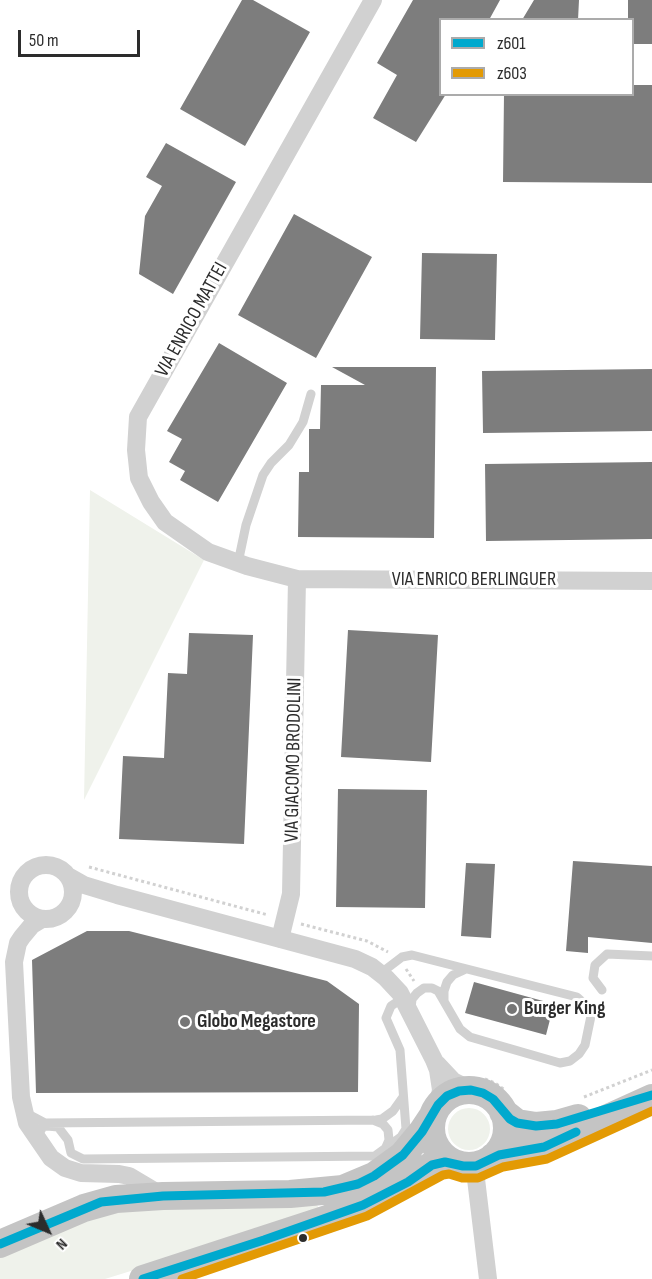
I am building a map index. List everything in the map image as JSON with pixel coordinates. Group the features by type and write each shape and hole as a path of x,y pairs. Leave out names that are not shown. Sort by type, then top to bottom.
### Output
{"main road":[{"path":"0,1227 74,1198 101,1202 163,1196 291,1194 343,1189 374,1176 403,1155 447,1096 459,1091 483,1092 517,1123 536,1126 545,1126 652,1096"},
{"path":"143,1279 327,1219 388,1192 432,1165 474,1167 544,1147 652,1096"},
{"path":"435,1111 430,1130 433,1143 440,1154 474,1167"},
{"path":"474,1167 504,1143 507,1131 503,1112"},
{"path":"0,1244 101,1202"}],"street":[{"name":"VIA ENRICO MATTEI","path":"297,579 208,552 165,522 151,502 139,478 136,450 138,417 373,0"},
{"name":"VIA ENRICO BERLINGUER","path":"297,579 652,581"},
{"name":"VIA GIACOMO BRODOLINI","path":"280,939 291,894 297,579"},
{"path":"117,895 90,895 51,918 42,918 27,911 22,904 19,888 21,879 27,872 44,864 53,865 84,885 355,959 372,967 381,973 406,1004 434,1060 441,1090 435,1111"},
{"path":"66,910 73,894 68,876"},
{"path":"42,918 32,925 18,943 14,962 22,1107 27,1123 51,1158 65,1168 81,1173 129,1176 163,1196"},
{"path":"434,1060 453,1081 471,1090"},
{"path":"474,1167 488,1279"}],"lane":[{"path":"238,562 246,525 263,475 271,463 289,445 303,422 311,394"},
{"path":"603,990 594,978 594,972 595,965 607,954 652,957"},
{"path":"40,1142 40,1130 47,1126 58,1127 68,1140 71,1153 83,1159 369,1158 383,1151 401,1137 406,1129 400,1050 386,1018 390,1006 406,1004 424,988 438,991 460,1029 470,1037 560,1063 579,1054 585,1045 591,1016 586,1005 576,998 412,955 402,957 381,973"},
{"path":"444,1003 447,982 453,975 466,969"},
{"path":"22,1107 31,1118 45,1123 373,1120 382,1119 393,1111 403,1097"},
{"path":"373,1120 386,1126 389,1135 383,1151"},
{"path":"68,1140 74,1130 84,1122"}],"shaded area":[{"path":"90,490 204,560 84,800"},
{"path":"469,1108 484,1114 490,1129 484,1144 469,1150 454,1144 448,1129 454,1114"},
{"path":"317,1205 321,1212 105,1279 0,1279 0,1254 116,1208"}],"building":[{"path":"242,0 253,0 310,32 245,146 180,109"},
{"path":"413,0 500,0 490,18 439,18 439,96 445,96 416,142 373,118 397,75 377,63"},
{"path":"534,0 579,0 578,18 523,18"},
{"path":"628,0 652,0 652,44 634,44 634,18 628,18"},
{"path":"634,85 652,85 652,183 503,182 504,96 634,96"},
{"path":"166,143 236,182 173,294 139,274 145,216 162,186 146,177"},
{"path":"294,214 372,257 316,358 238,315"},
{"path":"422,253 497,254 495,340 420,339"},
{"path":"219,343 287,383 218,502 180,480 185,471 169,462 182,439 167,431"},
{"path":"332,367 436,367 434,538 298,537 299,472 309,472 309,429 320,429 321,385 365,385"},
{"path":"652,369 652,431 483,433 482,371"},
{"path":"652,462 652,539 486,541 485,464"},
{"path":"348,630 438,635 431,762 341,757"},
{"path":"189,633 253,635 244,844 119,839 123,756 164,758 168,673 187,674"},
{"path":"338,789 427,790 425,908 336,907"},
{"path":"573,861 652,866 652,943 588,937 588,953 566,951"},
{"path":"466,863 495,864 491,938 461,936"},
{"path":"87,931 129,931 327,981 359,1004 358,1092 36,1093 32,960"},
{"path":"474,982 554,1004 546,1035 465,1013"}],"transit line":[{"name":"z601","path":"0,1244 101,1202 163,1196 324,1192 358,1184 374,1176 403,1155 422,1132 438,1105 447,1096 459,1091 471,1090 483,1093 493,1099 510,1119 517,1123 536,1126 557,1124 652,1095"},
{"name":"z603","path":"182,1279 367,1216 443,1175 478,1178 503,1167 547,1159 652,1111"},
{"name":"z601","path":"143,1279 363,1205 408,1182 432,1165 445,1162 476,1166 499,1155 544,1147 576,1132"}],"place":[{"name":"Burger King","path":"512,1009"},
{"name":"Globo Megastore","path":"185,1022"}]}
